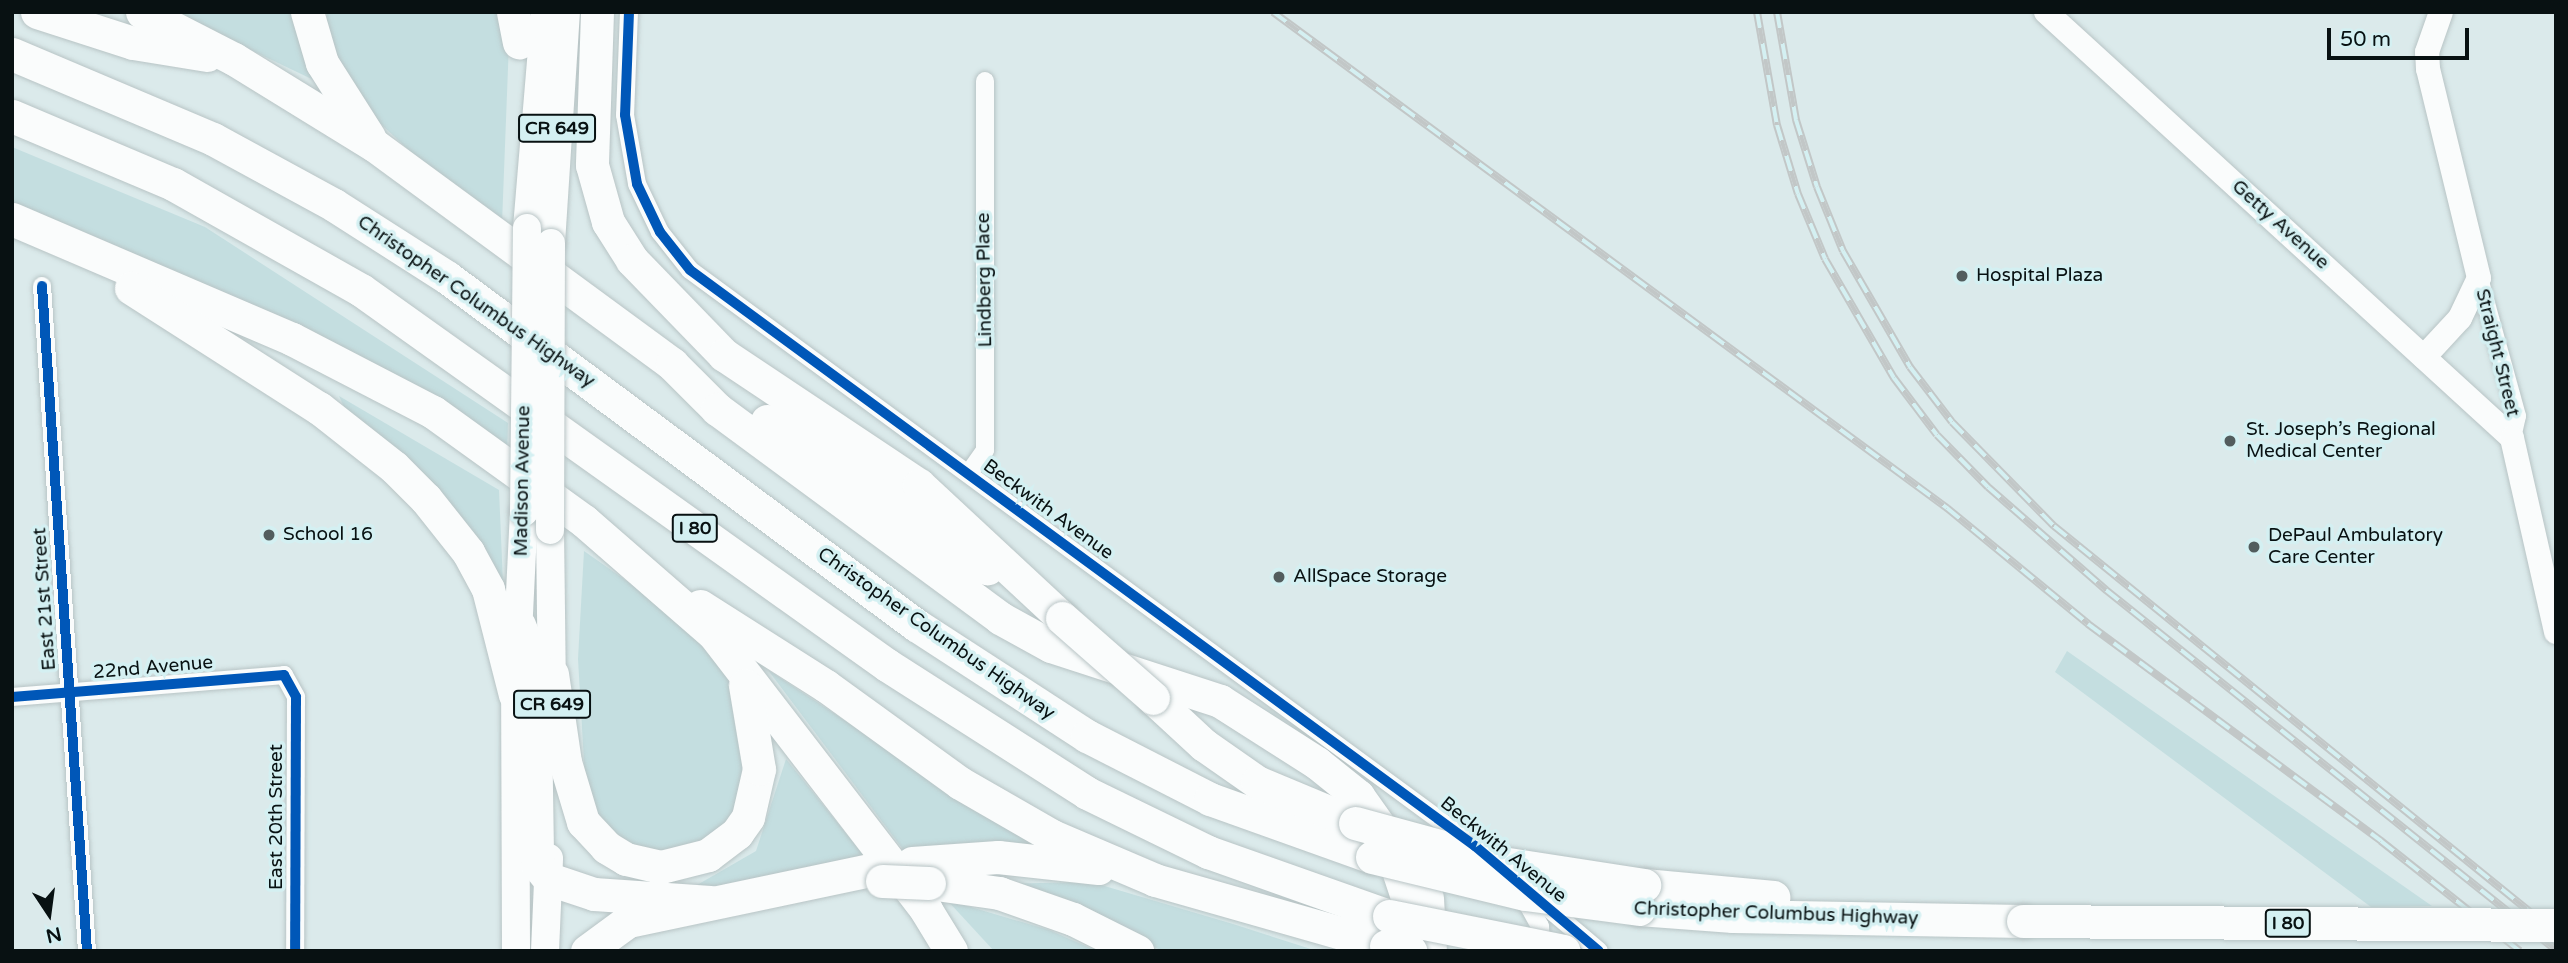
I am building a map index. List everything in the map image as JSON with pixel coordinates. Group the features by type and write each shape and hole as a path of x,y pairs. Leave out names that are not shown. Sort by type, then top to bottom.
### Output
{"highway":[{"path":"37,12 133,44 234,60"},
{"path":"142,12 234,60 374,145 672,364 726,393 1062,618"},
{"path":"307,12 322,63 374,145"},
{"path":"597,12 592,166 608,222 632,260 724,355 919,485 1204,745 1257,782 1355,823 1642,897"},
{"name":"Christopher Columbus Highway","path":"12,54 213,139 345,212 447,278 587,379 916,625 1075,729 1210,799 1373,857 1525,894 1642,897 1733,916 2556,925"},
{"name":"I 80","path":"12,116 173,184 360,290 887,665 1054,774 1209,852 1397,941 1564,951"},
{"path":"12,219 292,340 433,412 584,521 653,578 713,633 743,676 923,885 972,951"},
{"path":"47,234 319,408 394,467 468,552 494,606 516,695"},
{"path":"672,364 717,409 1000,618 1051,646 1220,701 1381,806 1406,833 1425,886 1430,951"},
{"path":"653,578 758,640 1006,811 1155,880"},
{"path":"519,625 534,662 533,848 537,864 549,878 608,896 710,902"},
{"path":"552,674 565,762 583,822 593,835 626,859 661,867 708,855 737,833 748,817 759,769 743,676"},
{"path":"923,885 998,857 1155,880 1397,941 1410,919 1398,863 1378,822 1344,783"},
{"path":"587,951 628,921 710,902 878,875 923,885 999,893 1073,919 1137,951"},
{"path":"923,885 951,951"}],"main road":[{"name":"Madison Avenue","path":"516,951 516,695 524,512 527,228 545,12"},
{"name":"Madison Avenue","path":"545,951 549,878 552,674 551,243 566,12"},
{"name":"Getty Avenue","path":"2046,12 2512,439"},
{"path":"2424,357 2460,318 2479,278 2428,69 2427,52 2441,12"},
{"path":"517,22 527,228"},
{"name":"Straight Street","path":"2512,439 2554,620"}],"street":[{"name":"Beckwith Avenue","path":"629,12 627,138 647,208 677,254 708,286 969,473 1512,877 1599,951"},
{"name":"Lindberg Place","path":"969,473 985,450 985,81"},
{"name":"Straight Street","path":"2479,278 2517,416 2512,439"},
{"name":"East 21st Street","path":"42,286 87,951"},
{"name":"22nd Avenue","path":"12,696 284,675 292,684"},
{"name":"East 20th Street","path":"292,684 295,951"},
{"path":"1512,877 1540,926 1541,951"}],"shaded area":[{"path":"171,12 295,12 320,83"},
{"path":"327,12 505,12 509,42 502,223 446,185 366,110 326,34"},
{"path":"12,147 205,227 508,423 507,453 12,204"},
{"path":"339,396 499,490 503,584 345,409"},
{"path":"584,551 675,615 733,682 747,731 742,813 688,857 627,855 586,796 578,659"},
{"path":"2067,651 2432,906 2371,907 2055,672"},
{"path":"768,670 1048,854 908,856"},
{"path":"786,759 865,857 704,894 697,885 756,851"},
{"path":"1091,882 1317,951 1163,951 1059,904 992,884"},
{"path":"947,900 1049,930 1097,951 994,951"}],"railway":[{"path":"1273,12 1947,508 2088,624 2381,841 2520,951"},
{"path":"1757,12 1777,125 1798,194 1825,259 1894,378 1937,435 1988,487 2106,590 2556,950"},
{"path":"1777,12 1796,120 1817,187 1843,251 1910,367 1952,422 2054,526 2556,933"}],"cycle path":[{"path":"629,12 625,115 637,184 660,232 690,270 1475,846 1599,951"},
{"path":"42,286 87,951"},
{"path":"12,697 284,675 296,697 295,951"}],"place":[{"name":"Hospital Plaza","path":"1962,276"},
{"name":"St. Joseph’s Regional Medical Center","path":"2230,441"},
{"name":"School 16","path":"269,535"},
{"name":"DePaul Ambulatory Care Center","path":"2254,547"},
{"name":"AllSpace Storage","path":"1279,577"}]}
